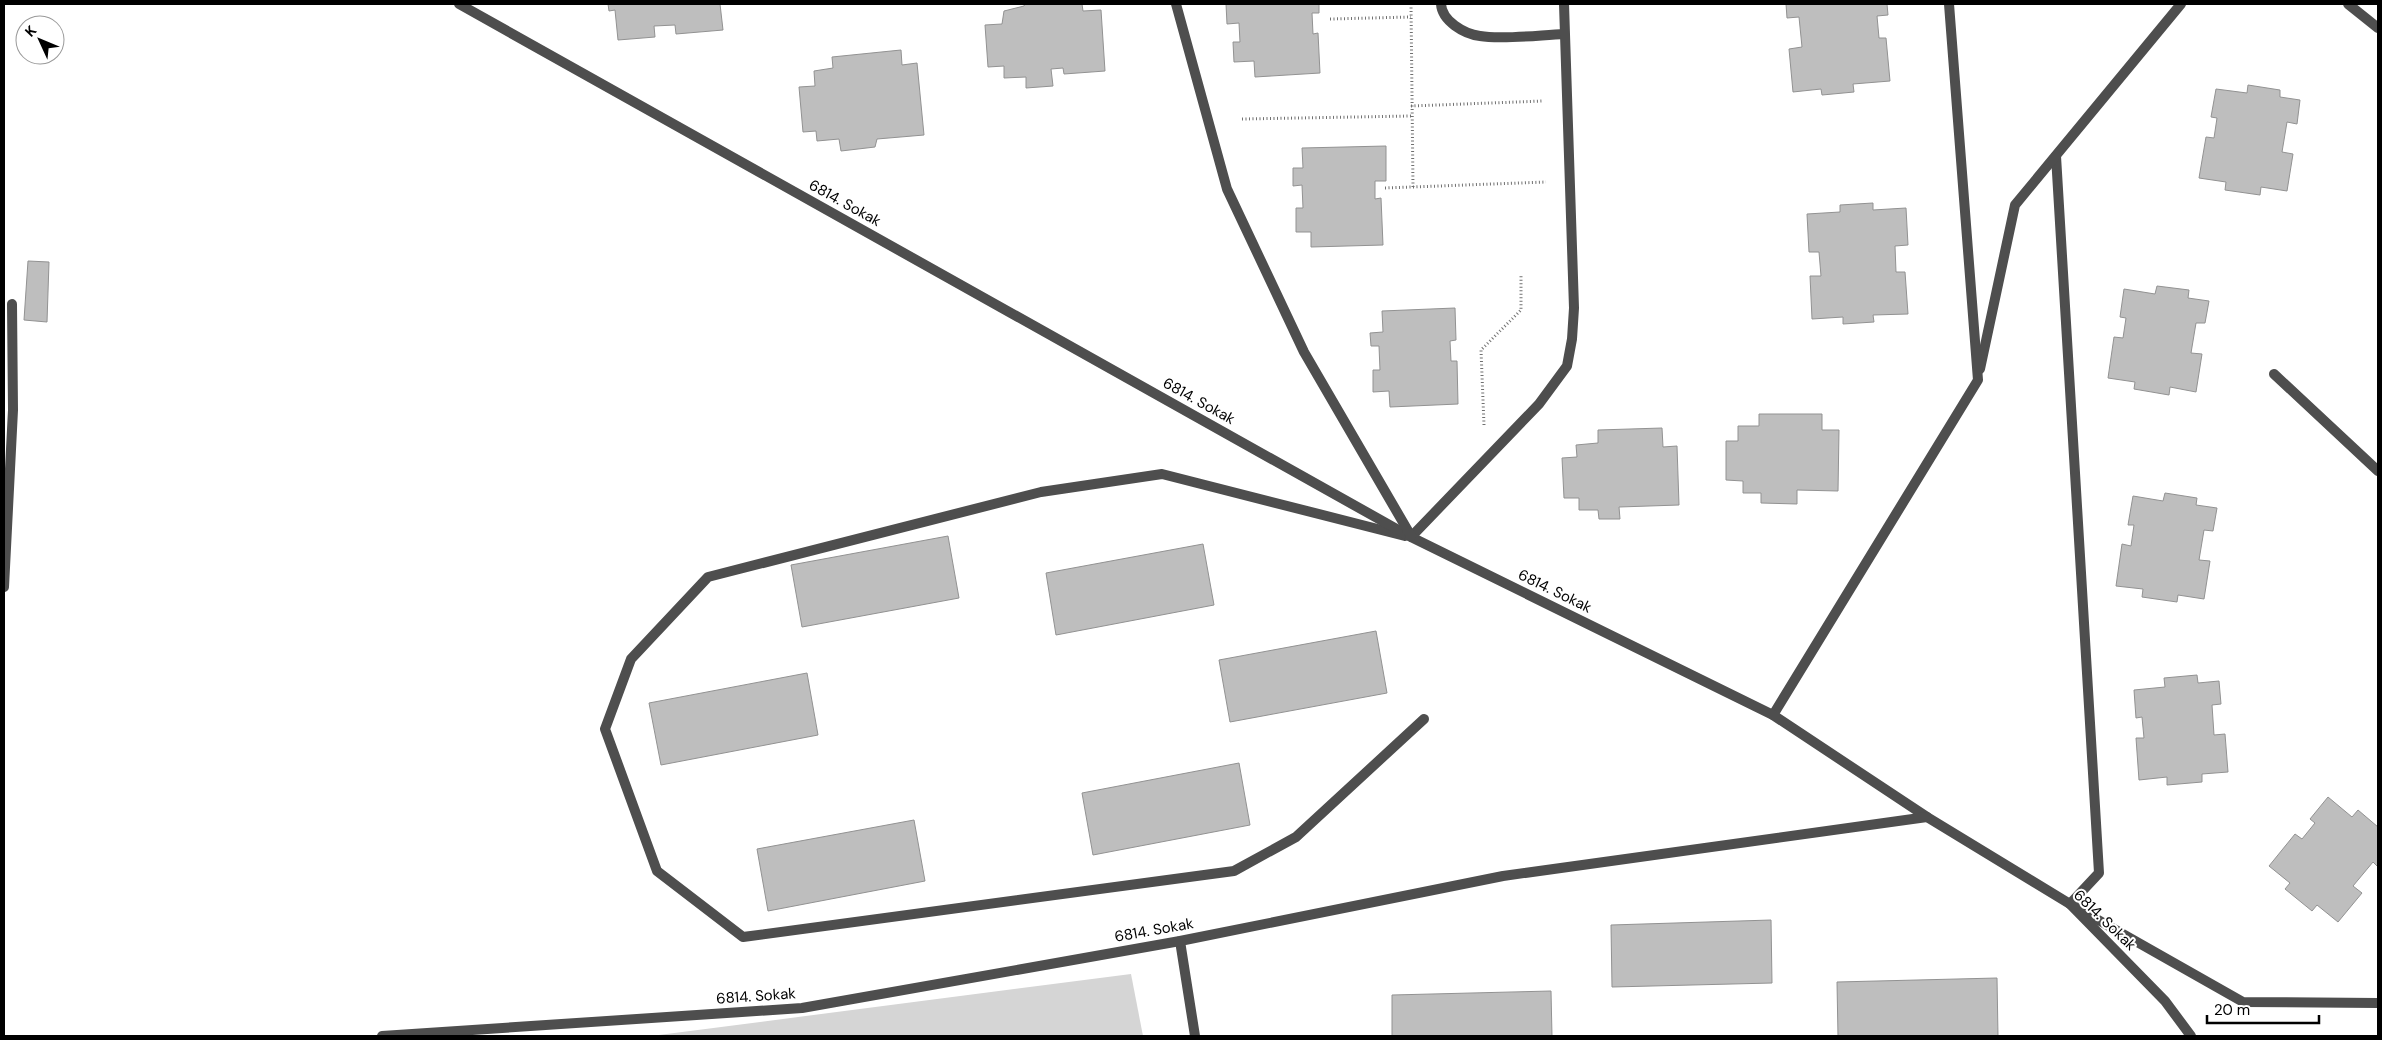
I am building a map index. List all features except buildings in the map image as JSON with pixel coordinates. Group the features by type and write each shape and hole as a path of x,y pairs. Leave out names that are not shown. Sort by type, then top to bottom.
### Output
{"street":[{"name":"6814. Sokak","path":"459,4 1411,537 1773,715 1927,817 2070,904 2165,1001 2191,1036"},
{"path":"1176,4 1227,188 1304,352 1411,537"},
{"path":"1441,4 1442,10 1453,24 1463,31 1480,36 1564,34"},
{"path":"1411,537 1539,404 1566,366 1572,339 1574,308 1564,4"},
{"path":"1949,4 1978,380"},
{"path":"1773,715 1978,380 2015,205 2181,4"},
{"path":"2348,4 2378,28"},
{"path":"2056,156 2099,873 2070,904 2243,1002 2378,1003"},
{"path":"4,587 12,304"},
{"path":"2274,374 2378,471"},
{"path":"1411,537 1162,474 1041,492 708,577 630,660 606,730 657,871 743,937 1234,871 1296,836 1424,719"},
{"name":"6814. Sokak","path":"382,1036 802,1008 1180,941 1503,876 1927,817"},
{"path":"1180,941 1195,1036"}],"path":[{"path":"1411,4 1413,187"},
{"path":"1330,19 1411,17"},
{"path":"1412,106 1567,100"},
{"path":"1242,119 1411,116"},
{"path":"1385,188 1570,182"},
{"path":"1496,448 1483,425 1480,350 1521,310 1521,276"}],"shaded area":[{"path":"1131,974 1143,1036 651,1036"}]}
